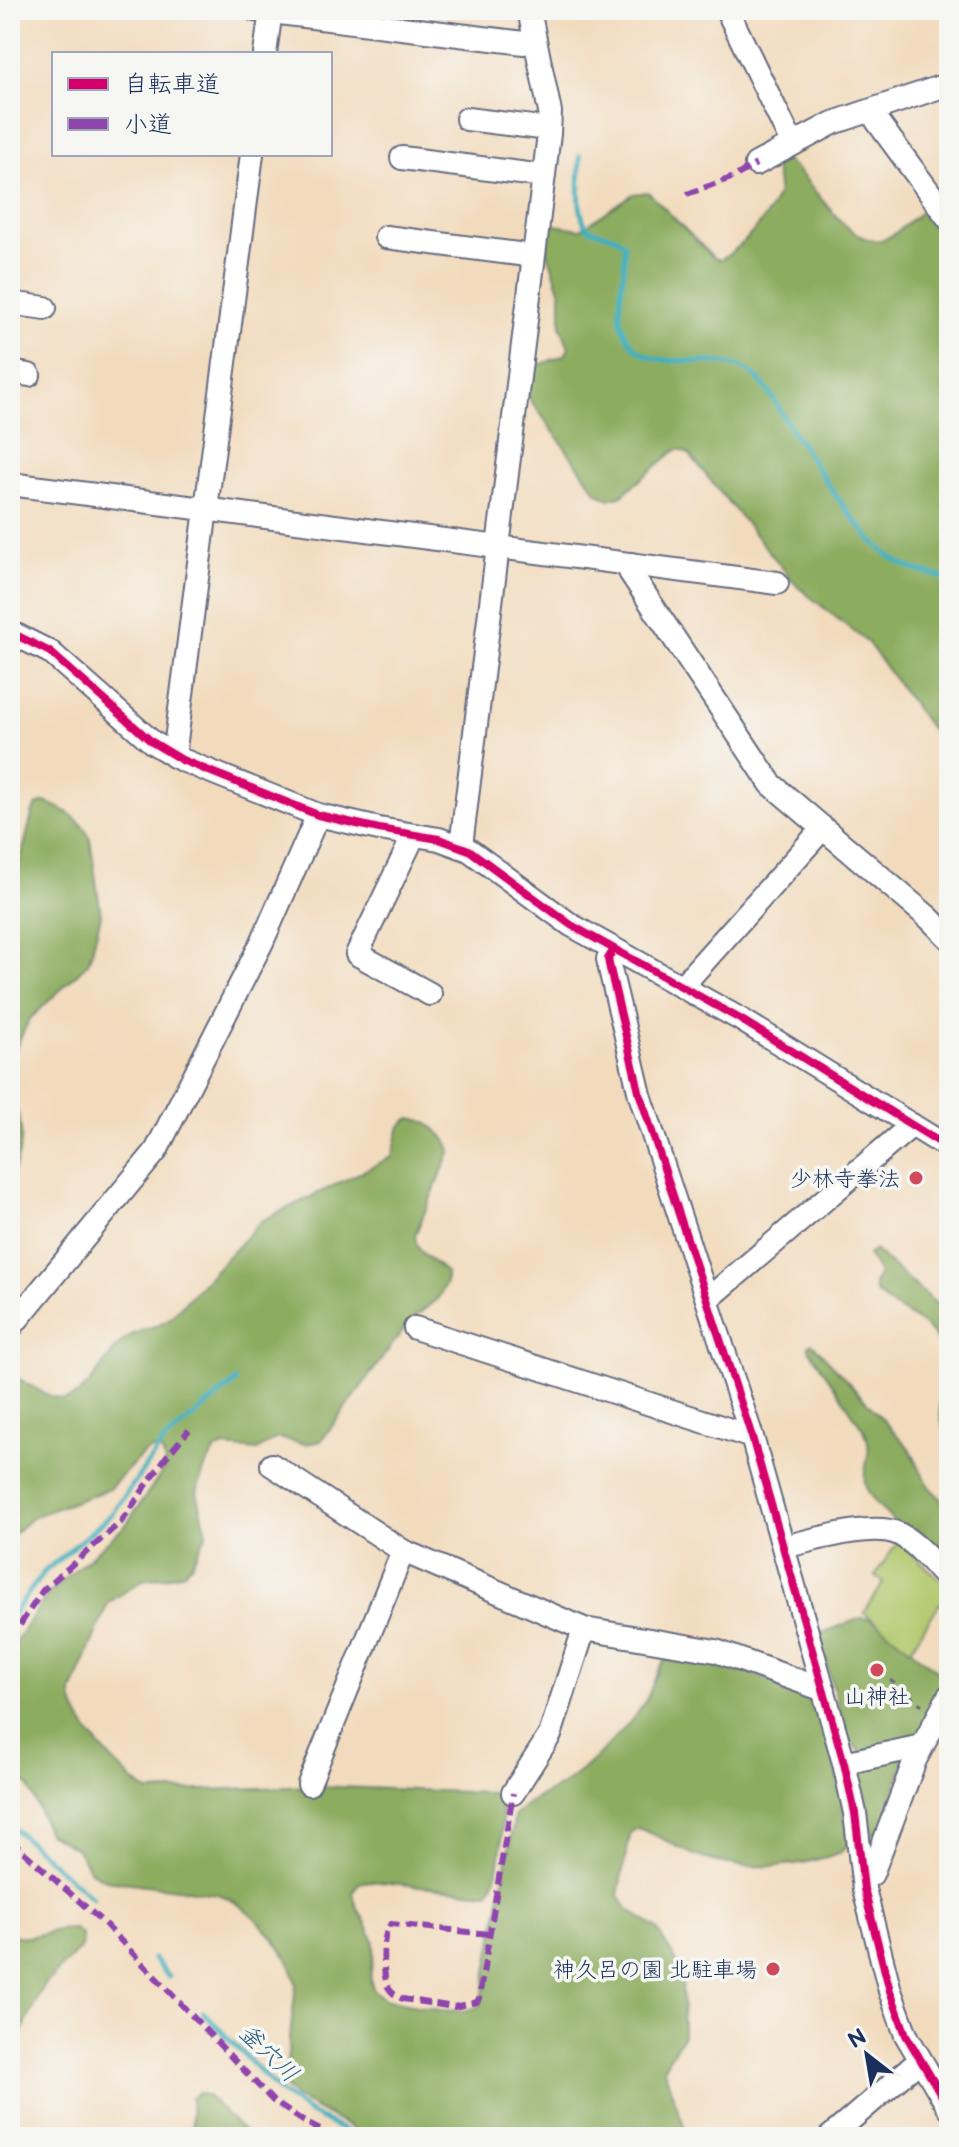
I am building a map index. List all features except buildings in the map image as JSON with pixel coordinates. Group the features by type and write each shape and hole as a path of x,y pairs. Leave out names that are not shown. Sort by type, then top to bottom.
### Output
{"street":[{"path":"461,846 549,129 550,112 529,10"},
{"path":"727,10 792,143"},
{"path":"265,52 266,11 524,43 535,40"},
{"path":"756,164 833,123 949,84"},
{"path":"873,110 877,121 949,219"},
{"path":"467,119 549,129"},
{"path":"174,756 252,156"},
{"path":"402,158 544,176"},
{"path":"386,237 534,256"},
{"path":"10,303 45,308"},
{"path":"10,484 777,583"},
{"path":"631,564 630,572 771,784 949,938"},
{"path":"10,632 50,652 152,742 174,756 318,815 461,846 553,913 740,1019 949,1148"},
{"path":"10,1328 156,1151 262,942 318,815"},
{"path":"682,986 823,828"},
{"path":"414,835 357,954 430,994"},
{"path":"614,949 608,959 630,1060 752,1437 844,1763 855,1813 863,1880 890,1991 919,2061 949,2108"},
{"path":"707,1300 912,1125"},
{"path":"415,1328 752,1437"},
{"path":"272,1465 403,1551 584,1629 716,1651 824,1690"},
{"path":"783,1547 860,1532 896,1532 949,1581"},
{"path":"309,1784 403,1551"},
{"path":"513,1793 550,1735 584,1629"},
{"path":"863,1880 872,1874 949,1696"},
{"path":"844,1763 934,1734"},
{"path":"830,2137 919,2061"}],"path":[{"path":"890,1680 934,1734"}],"green space":[{"path":"785,160 842,222 867,239 886,238 927,209 933,210 949,230 949,736 938,735 929,727 868,643 798,587 688,453 679,449 673,452 622,495 609,499 597,492 527,395 531,368 565,355 569,348 561,327 561,293 546,247 549,228 554,225 581,229 633,194 648,192 714,258 721,260 747,238 770,209 778,190 775,164"},
{"path":"44,802 71,815 87,831 101,915 88,963 29,1020 10,1060 10,901 33,811"},
{"path":"10,1094 20,1119 21,1140 10,1185"},
{"path":"410,1118 434,1128 451,1150 415,1235 422,1252 446,1273 446,1283 438,1298 409,1322 321,1441 306,1444 277,1438 258,1450 225,1447 216,1450 206,1465 197,1493 207,1533 191,1565 175,1575 143,1580 108,1603 72,1692 74,1704 100,1747 148,1792 315,1786 490,1793 498,1796 502,1817 501,1846 496,1875 487,1893 370,1881 359,1883 353,1892 374,1944 370,1977 376,1992 387,2000 460,2011 481,2005 515,1815 562,1785 609,1744 642,1706 666,1660 680,1653 691,1652 804,1693 823,1724 835,1765 848,1845 841,1852 809,1862 774,1866 739,1865 697,1856 638,1828 630,1836 618,1894 628,1909 657,1929 682,1971 683,2036 664,2070 688,2137 368,2137 296,2098 286,2088 296,1984 293,1971 278,1944 255,1919 218,1894 106,1880 97,1876 77,1849 48,1833 28,1784 10,1779 10,1649 48,1594 125,1526 163,1471 165,1461 162,1452 152,1449 143,1454 109,1489 33,1517 10,1537 10,1373 60,1399 69,1399 78,1394 125,1339 170,1318 261,1221 392,1157 400,1126"},
{"path":"874,1250 949,1315 949,1439 940,1413 942,1352 933,1334 875,1292 874,1284 879,1273 868,1255"},
{"path":"812,1343 910,1449 929,1487 949,1506 949,1573 870,1495 865,1480 869,1448 865,1432 809,1349"},
{"path":"899,1540 949,1589 910,1650 864,1613 884,1582 875,1576"},
{"path":"861,1618 873,1620 940,1673 946,1685 922,1735 861,1752 848,1739 820,1642 822,1633"},
{"path":"907,1754 880,1832 873,1834 866,1825 857,1769"},
{"path":"74,1929 82,1935 82,1947 44,1985 21,2034 10,2046 10,1935 28,1937"},
{"path":"199,2093 208,2096 249,2137 179,2137 192,2126 191,2098"}],"waterway":[{"path":"580,156 579,196 585,224 624,244 620,308 621,320 632,344 644,354 658,359 727,364 743,368 757,378 851,516 879,547 899,562 949,579"},
{"path":"10,1618 44,1572 112,1514 163,1442 236,1381"},
{"name":"釜穴川","path":"10,1825 92,1898"},
{"name":"釜穴川","path":"153,1959 169,1977"},
{"name":"釜穴川","path":"203,2012 280,2092 308,2112 356,2137"}],"marked path":[{"path":"687,194 734,177 756,164"},
{"path":"10,1640 43,1590 121,1522 166,1457 189,1430"},
{"path":"489,1934 391,1924 385,1936 384,1954 388,1987 403,1999 454,2007 477,2002 479,1998 513,1793"},
{"path":"10,1840 105,1924 273,2101 333,2137"}],"cycle path":[{"path":"10,632 50,652 152,742 182,760 318,815 439,839 469,850 571,925 740,1019 949,1148"},
{"path":"614,949 608,959 640,1095 752,1437 844,1763 855,1813 864,1889 890,1991 906,2035 949,2108"}],"place":[{"name":"少林寺拳法","path":"916,1178"},
{"name":"山神社","path":"877,1670"},
{"name":"神久呂の園 北駐車場","path":"773,1969"}]}
